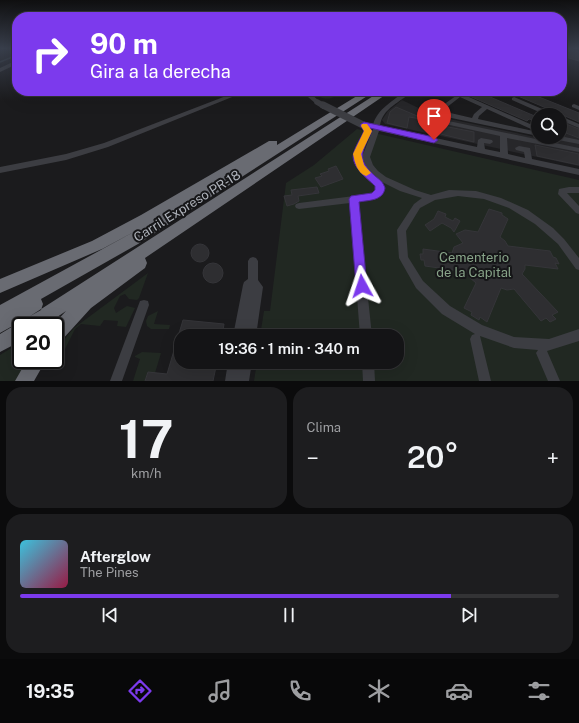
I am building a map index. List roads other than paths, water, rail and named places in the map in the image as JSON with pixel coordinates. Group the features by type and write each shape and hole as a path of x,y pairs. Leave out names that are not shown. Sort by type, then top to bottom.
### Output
{"highway":[{"path":"0,286 96,245 146,219 350,96"},
{"name":"Carril Expreso PR-18","path":"0,314 102,259 363,96"},
{"path":"44,317 380,96"},
{"path":"64,325 85,303 157,251 176,230"},
{"path":"0,325 44,298 102,259"},
{"path":"0,344 12,337"},
{"path":"24,381 31,369"}],"street":[{"path":"0,170 66,157 106,145 231,96"},
{"path":"310,96 336,113 364,125 579,172"},
{"path":"403,96 388,106 378,120 366,156 372,169 394,186 431,198"},
{"path":"531,127 460,96 438,111 442,114 531,132"},
{"path":"514,100 533,108"},
{"path":"474,121 476,116 486,107"},
{"path":"429,119 579,150"},
{"path":"567,122 579,126"},
{"path":"299,206 374,196 380,192 379,184 363,170 358,160 357,154 368,131 364,125"},
{"path":"495,125 502,135 504,155"},
{"path":"502,135 506,127"},
{"path":"481,150 481,140 490,142"},
{"path":"567,140 579,142"},
{"path":"518,148 528,150 529,161"},
{"path":"579,190 562,191 562,194 579,211"},
{"path":"579,266 565,246 551,231 535,218 509,204 488,197 467,193 444,194 431,198 415,208 404,224 401,244 404,260 412,281 428,302 454,326 489,345 509,351 530,354 558,350 571,343 579,335"},
{"path":"354,199 365,329"},
{"path":"251,329 258,287 253,282 253,261"},
{"path":"240,329 248,285 253,282"},
{"path":"116,381 144,305"},
{"path":"476,339 486,381"},
{"path":"542,353 554,381"},
{"path":"231,381 233,369"},
{"path":"243,381 245,369"},
{"path":"368,369 369,381"}],"park label":[{"name":"Cementerio de la Capital","path":"474,264"}]}
